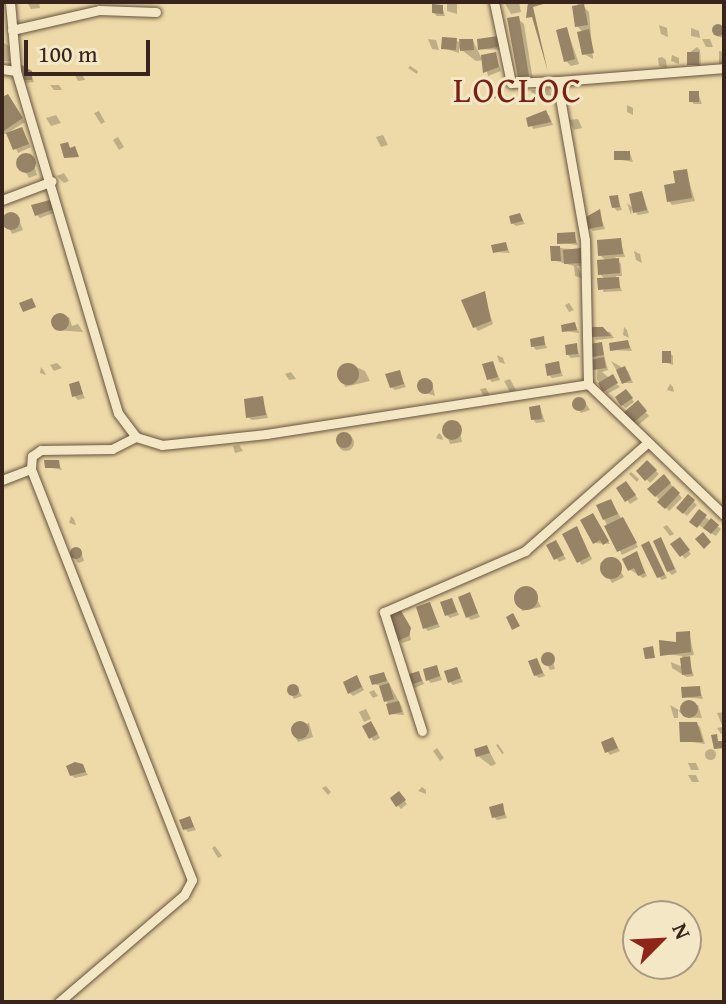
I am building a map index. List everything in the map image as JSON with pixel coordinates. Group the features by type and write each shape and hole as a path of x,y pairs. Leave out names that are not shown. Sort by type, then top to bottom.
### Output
{"street":[{"path":"10,2 16,71 52,181 118,413 136,437 162,445 266,434 588,384"},
{"path":"494,2 511,83 724,68"},
{"path":"12,30 99,10 156,12"},
{"path":"2,69 16,71"},
{"path":"557,81 585,240 588,384 724,515"},
{"path":"2,200 52,181"},
{"path":"59,1002 184,895 192,880 31,469 32,456 41,450 112,449 136,437"},
{"path":"422,731 384,612 525,551 648,442"},
{"path":"2,480 31,469"}],"building":[{"path":"528,2 550,2 533,7 548,72 532,17 526,18"},
{"path":"432,4 443,5 443,14 432,13"},
{"path":"584,4 588,25 575,27 572,6"},
{"path":"519,16 529,76 518,78 507,18"},
{"path":"718,24 724,30 718,36 712,30"},
{"path":"567,27 575,59 564,62 556,30"},
{"path":"589,29 594,53 582,55 577,32"},
{"path":"498,36 499,47 478,50 477,39"},
{"path":"442,37 457,38 456,50 441,49"},
{"path":"459,39 473,39 474,50 460,51"},
{"path":"496,52 499,67 483,73 481,55"},
{"path":"687,52 699,52 699,65 687,65"},
{"path":"20,64 32,71 32,80 21,80"},
{"path":"487,87 501,88 500,98 487,98"},
{"path":"689,91 699,91 699,102 689,102"},
{"path":"8,94 23,118 2,132 2,97"},
{"path":"546,110 551,122 528,127 526,118"},
{"path":"22,127 29,144 13,150 6,133"},
{"path":"68,142 70,148 75,146 79,157 64,158 60,144"},
{"path":"614,151 630,151 630,160 614,160"},
{"path":"26,153 33,156 36,163 33,170 26,173 19,170 16,163 19,156"},
{"path":"687,169 692,198 667,202 664,185 675,183 673,171"},
{"path":"642,191 647,210 633,213 629,194"},
{"path":"618,195 620,207 612,208 609,196"},
{"path":"50,200 54,209 35,216 31,205"},
{"path":"600,209 603,226 588,229 586,217"},
{"path":"11,212 20,221 11,230 2,221"},
{"path":"520,213 523,221 511,224 509,216"},
{"path":"575,232 576,243 557,244 557,233"},
{"path":"621,238 623,254 598,256 597,240"},
{"path":"506,242 508,250 493,253 491,245"},
{"path":"550,246 560,246 561,261 551,261"},
{"path":"581,248 582,263 564,264 563,250"},
{"path":"619,258 620,273 598,275 597,260"},
{"path":"619,277 620,288 598,290 597,278"},
{"path":"485,291 491,321 473,328 461,300"},
{"path":"32,298 36,307 23,312 19,303"},
{"path":"60,313 69,322 60,331 51,322"},
{"path":"575,322 577,330 562,332 561,325"},
{"path":"590,327 603,327 611,336 591,337"},
{"path":"544,336 545,345 531,347 530,339"},
{"path":"628,340 630,348 610,351 609,343"},
{"path":"602,342 604,355 591,357 590,344"},
{"path":"577,343 578,354 566,355 565,345"},
{"path":"662,351 671,351 671,363 662,363"},
{"path":"604,357 606,368 593,370 591,360"},
{"path":"493,361 498,377 487,380 482,364"},
{"path":"559,361 561,373 547,376 545,364"},
{"path":"348,363 356,366 359,374 356,382 348,385 340,382 337,374 340,366"},
{"path":"625,366 631,380 622,384 616,370"},
{"path":"400,370 404,384 390,388 385,374"},
{"path":"613,374 618,383 603,392 598,383"},
{"path":"425,378 431,380 431,392 425,394 419,392 417,386 419,380"},
{"path":"79,381 83,394 72,397 69,384"},
{"path":"626,389 633,398 621,406 615,397"},
{"path":"263,396 266,415 246,418 244,399"},
{"path":"579,397 586,404 579,411 572,404"},
{"path":"638,400 647,411 632,424 623,413"},
{"path":"540,405 542,419 531,420 529,407"},
{"path":"452,420 459,423 462,430 459,437 452,440 445,437 442,430 445,423"},
{"path":"344,432 350,434 350,446 344,448 338,446 336,440 338,434"},
{"path":"44,460 59,460 60,468 45,468"},
{"path":"647,460 657,470 645,481 636,471"},
{"path":"664,474 671,483 655,497 647,489"},
{"path":"626,481 636,495 625,502 616,488"},
{"path":"673,486 680,493 665,509 657,502"},
{"path":"688,494 695,500 683,514 676,508"},
{"path":"611,499 618,514 603,520 596,505"},
{"path":"699,509 707,515 697,528 689,522"},
{"path":"593,513 609,541 603,545 600,540 593,544 580,520"},
{"path":"623,517 637,543 617,552 604,526"},
{"path":"711,518 719,525 711,534 703,528"},
{"path":"577,526 590,556 577,563 562,534"},
{"path":"703,532 711,542 704,549 695,539"},
{"path":"661,537 675,569 667,572 653,541"},
{"path":"680,537 690,550 680,557 670,544"},
{"path":"556,540 564,555 554,560 546,545"},
{"path":"649,541 665,575 657,578 641,545"},
{"path":"76,547 82,553 76,559 70,553"},
{"path":"637,551 645,573 638,576 634,568 628,571 622,559"},
{"path":"611,557 619,560 622,568 619,576 611,579 603,576 600,568 603,560"},
{"path":"526,586 537,593 538,598 531,609 526,610 515,603 514,598 521,587"},
{"path":"470,592 478,613 466,618 458,597"},
{"path":"452,598 457,612 445,616 440,602"},
{"path":"430,602 438,624 423,629 416,607"},
{"path":"400,609 411,628 409,636 397,641 388,614"},
{"path":"513,613 520,626 512,630 506,617"},
{"path":"690,631 691,652 660,656 659,640 676,642 676,632"},
{"path":"653,646 655,658 645,659 643,648"},
{"path":"548,652 555,659 548,666 541,659"},
{"path":"690,656 692,674 682,675 680,658"},
{"path":"537,658 543,673 534,676 528,661"},
{"path":"437,665 440,676 426,681 423,669"},
{"path":"457,667 461,678 448,683 444,671"},
{"path":"419,671 422,681 410,685 406,675"},
{"path":"384,672 387,681 372,685 369,676"},
{"path":"357,675 362,687 348,694 343,682"},
{"path":"389,683 394,699 384,702 379,686"},
{"path":"293,684 299,690 293,696 287,690"},
{"path":"700,686 701,696 682,698 681,687"},
{"path":"689,700 698,709 689,718 680,709"},
{"path":"399,701 402,712 389,715 386,704"},
{"path":"300,721 309,730 300,739 291,730"},
{"path":"371,721 378,734 369,739 362,726"},
{"path":"679,722 697,722 703,742 680,742"},
{"path":"717,734 718,741 724,741 724,748 714,749 711,735"},
{"path":"613,737 618,748 605,753 601,742"},
{"path":"487,745 490,753 476,757 474,749"},
{"path":"75,762 83,764 86,772 70,776 66,766"},
{"path":"399,791 406,800 396,807 390,798"},
{"path":"503,803 505,815 492,818 489,807"},
{"path":"190,816 194,827 183,830 179,820"}],"district":[{"name":"LOCLOC","path":"518,89"}]}
